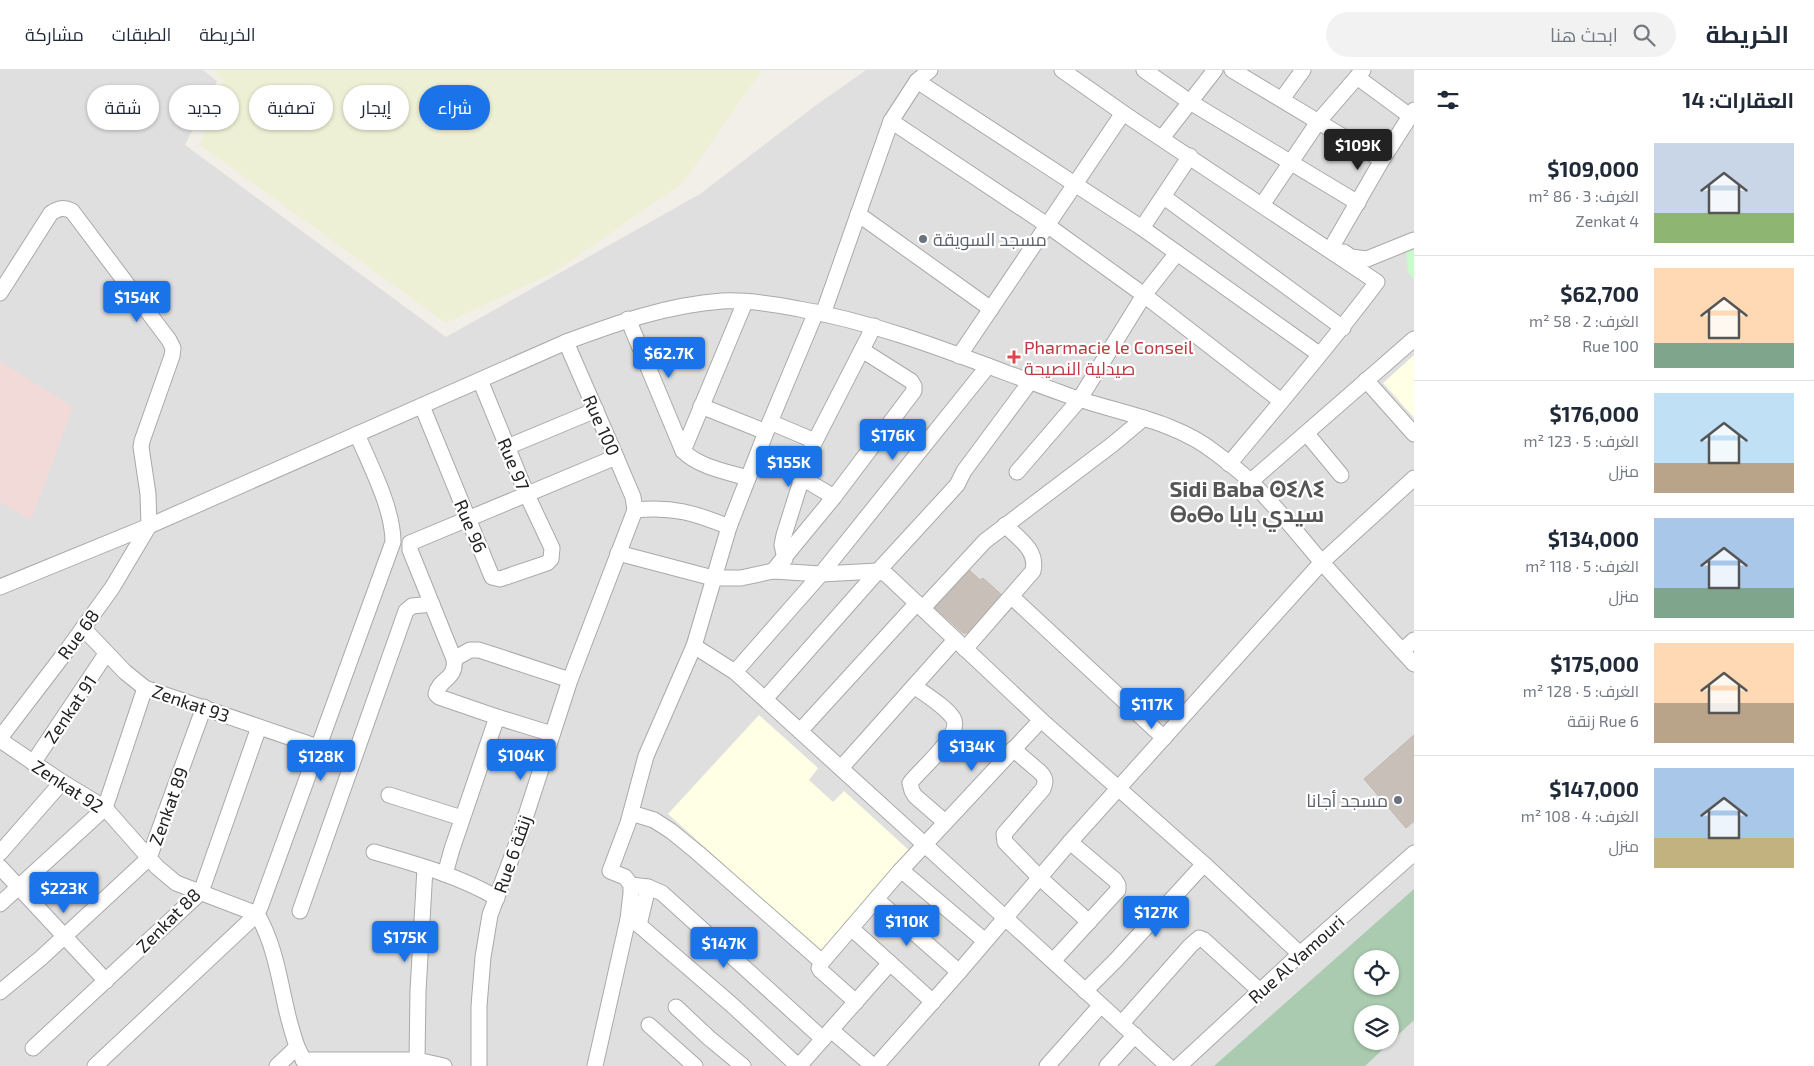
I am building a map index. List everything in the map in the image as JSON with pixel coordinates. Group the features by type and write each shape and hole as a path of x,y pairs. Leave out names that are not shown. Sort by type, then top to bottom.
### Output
{"street":[{"path":"890,963 801,1065 633,922 631,886 625,876 610,871 631,812 646,756 694,646 729,527 768,427 820,313 891,121 917,81 930,70"},
{"path":"1062,70 1123,113 1262,205 1351,257 1367,259 1414,240"},
{"path":"1144,70 1190,102 1358,203"},
{"path":"1162,138 1215,70"},
{"path":"1282,99 1303,70"},
{"path":"1241,72 1318,122 1382,160"},
{"path":"1262,205 1318,122 1360,74 1412,113 1331,247"},
{"path":"917,81 1142,228 1320,354"},
{"path":"959,356 1123,113"},
{"path":"891,121 1047,225 1144,295 1280,402"},
{"path":"1142,228 1190,156"},
{"path":"1164,196 1343,328"},
{"path":"0,293 51,213 59,208 66,208 72,211 169,340 173,348 172,356 144,433 141,447 148,494 149,526"},
{"path":"858,214 991,309"},
{"path":"1229,464 1343,328 1377,282 1331,247"},
{"path":"1017,472 1079,400 1144,295 1177,253"},
{"path":"0,587 149,526 566,342 628,319 691,305 724,301 746,302 820,313 874,326 1079,400 1144,418 1188,434 1217,453 1251,482 1414,664"},
{"path":"683,451 746,302"},
{"path":"628,319 683,451 690,457 720,470 748,478"},
{"path":"785,559 782,545 784,536 815,441 874,326"},
{"path":"1251,482 1414,339"},
{"name":"Rue 100","path":"566,342 616,457 632,497 635,510"},
{"path":"773,571 785,559 914,391 911,381 862,350"},
{"path":"735,672 821,574 988,366"},
{"name":"Rue 97","path":"480,380 527,495 552,548"},
{"path":"1366,380 1414,434"},
{"path":"765,699 957,485 964,471 1030,382"},
{"name":"Rue 96","path":"422,406 492,577 496,579 508,576 547,563 551,560 552,548"},
{"path":"701,406 815,441"},
{"path":"507,447 596,410"},
{"path":"800,731 985,541 1113,444 1144,418"},
{"path":"95,1066 257,914 393,542 393,529 388,510 357,434"},
{"path":"1307,434 1341,475"},
{"path":"757,456 834,496"},
{"path":"552,734 439,697 436,694 437,689 455,667 454,658 410,550 410,543 616,457"},
{"path":"631,886 648,887 662,893 827,1035 874,1066 933,1002 1070,842 1120,789 1322,562 1414,478"},
{"path":"635,510 667,508 706,518 729,527"},
{"name":"Rue 6 زنقة","path":"479,1066 479,1006 483,957 490,915 517,843 570,680 635,510"},
{"path":"841,768 914,686 1012,597 1030,577 1035,564 1031,551 1005,525"},
{"name":"Rue 68","path":"0,739 112,588 149,526"},
{"path":"618,553 713,578 741,578 773,571 821,574 878,571 887,575 1041,720 1204,864 1300,954"},
{"path":"1012,597 1164,738"},
{"path":"300,911 406,611 412,606 432,604"},
{"name":"Zenkat 93","path":"83,628 106,654 145,688 318,746"},
{"path":"1402,651 1414,640"},
{"path":"694,646 735,672 1168,1066"},
{"path":"454,658 470,650 479,650 570,680"},
{"name":"Zenkat 91","path":"33,764 106,654"},
{"path":"914,686 952,716 956,724 955,730 944,746 910,783 915,796 945,822"},
{"path":"0,904 105,808 145,688"},
{"name":"Zenkat 89","path":"0,992 41,958 149,858 204,707"},
{"path":"445,874 497,717"},
{"path":"856,1002 820,970 822,962 924,844 1041,720"},
{"name":"Zenkat 88","path":"33,1048 201,892 259,726"},
{"name":"Zenkat 92","path":"0,739 33,764 105,808 166,876 176,883 257,914"},
{"path":"1014,749 1040,772 1046,780 1043,789 1003,837 1005,842 1011,850 1089,922"},
{"path":"0,853 62,782"},
{"path":"389,795 462,818"},
{"path":"631,812 654,820 671,831 822,962"},
{"path":"1053,961 1118,890 1118,884 1070,842"},
{"path":"374,852 445,874 474,885 497,898"},
{"name":"Rue Al Yamouri","path":"1179,1066 1300,954 1414,853"},
{"path":"1085,991 1204,864"},
{"path":"0,867 106,981"},
{"path":"417,1060 418,991 425,868"},
{"path":"901,870 985,941"},
{"path":"595,1066 633,922 648,887"},
{"path":"876,899 959,972"},
{"path":"257,914 270,943 303,1058"},
{"path":"851,928 933,1002"},
{"path":"1122,1023 1199,938 1204,940 1260,991"},
{"path":"1047,1066 1101,1005"},
{"path":"676,1007 743,1066"},
{"path":"649,1025 695,1066"},
{"path":"1107,1066 1135,1035"},
{"path":"277,1066 303,1058 417,1060 444,1066"}],"shaded area":[{"path":"0,70 203,70 217,81 215,85 169,85 169,130 192,130 185,145 446,337 700,194 815,106 866,70 1414,70 1414,1066 0,1066"},
{"path":"213,70 762,70 683,183 553,273 446,323 200,145 205,130 239,130 239,85 221,85 223,80"},
{"path":"1414,355 1414,418 1383,383"},
{"path":"0,361 73,407 31,520 0,502"},
{"path":"759,715 818,768 809,780 833,802 844,791 912,853 823,955 668,814"},
{"path":"1414,889 1414,1020 1399,1034 1399,1005 1354,1005 1354,1050 1382,1050 1365,1066 1214,1066"}],"green space":[{"path":"1414,248 1414,279 1408,272 1406,250"}],"building":[{"path":"968,569 980,580 983,578 1003,596 969,633 963,633 933,606"},
{"name":"مسجد أجانا","path":"1414,735 1414,821 1406,828 1364,779"}],"place":[{"name":"مسجد السويقة","path":"923,239"},
{"name":"Pharmacie le Conseil صيدلية النصيحة","path":"1014,357"},
{"name":"مسجد أجانا","path":"1398,800"}],"district":[{"name":"Sidi Baba ⵙⵉⴷⵉ ⴱⴰⴱⴰ سيدي بابا","path":"1247,500"}]}
